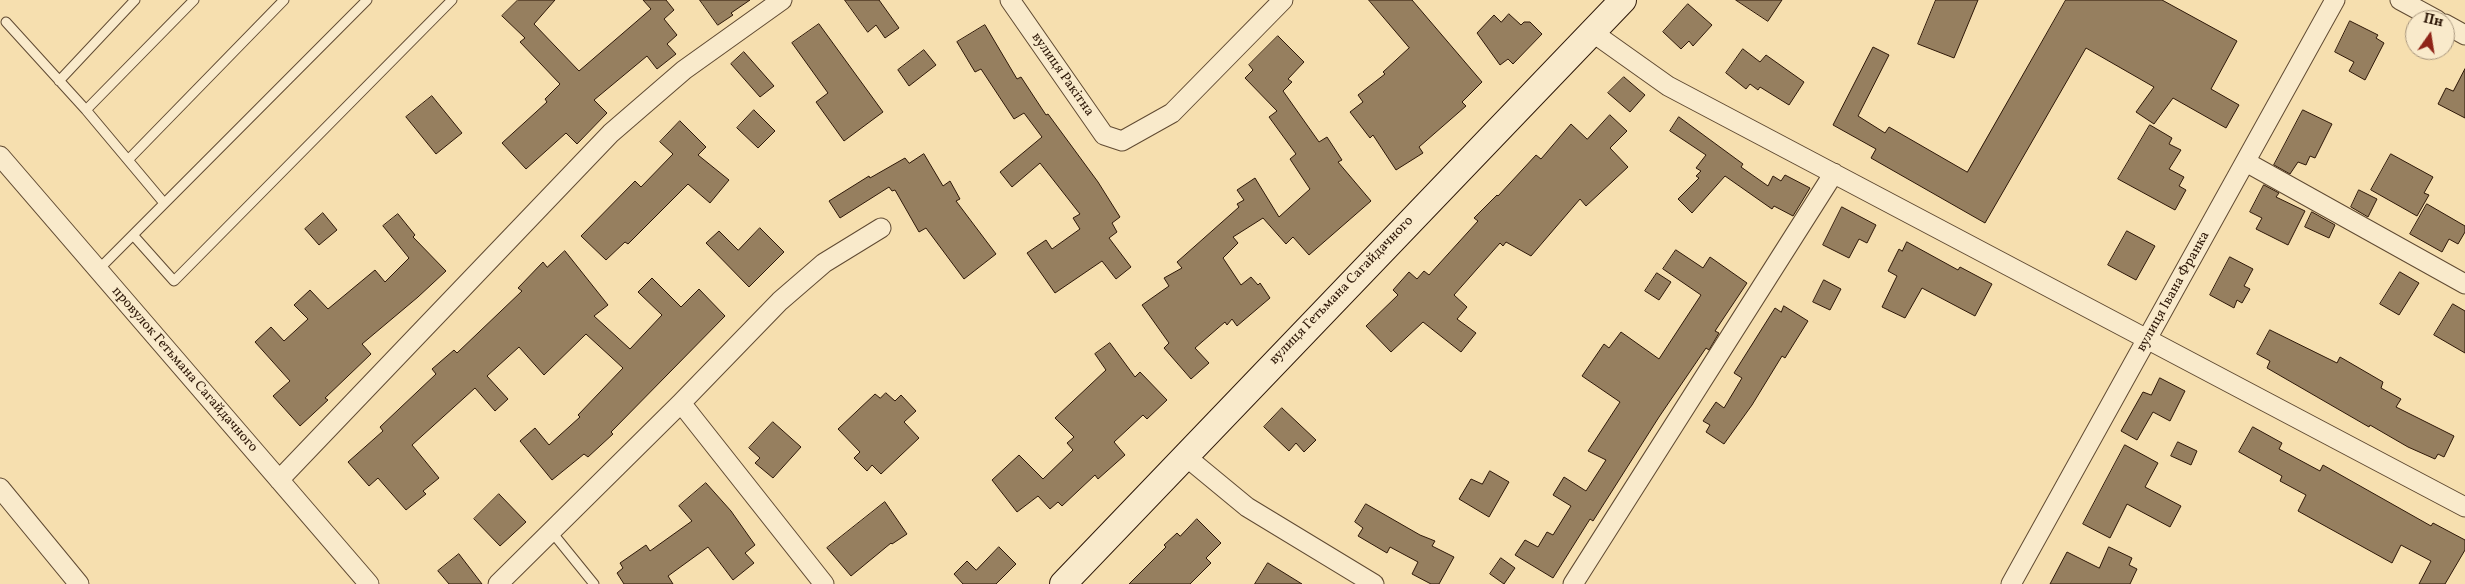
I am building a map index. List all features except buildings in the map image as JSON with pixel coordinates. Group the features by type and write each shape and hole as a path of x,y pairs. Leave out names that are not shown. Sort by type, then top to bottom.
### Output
{"main road":[{"name":"вулиця Гетьмана Сагайдачного","path":"1068,582 1184,455 1623,0"}],"street":[{"path":"279,480 611,133 684,70 782,0"},
{"name":"вулиця Ракітна","path":"1010,0 1104,135 1122,141 1172,113 1283,0"},
{"name":"вулиця Івана Франка","path":"2011,584 2335,0"},
{"path":"2400,0 2418,10"},
{"path":"1592,32 1668,86 2465,507"},
{"name":"провулок Гетьмана Сагайдачного","path":"0,156 369,584"},
{"path":"2246,162 2465,284"},
{"path":"1573,584 1834,173"},
{"path":"498,584 681,403 780,301 824,263 881,228"},
{"path":"681,403 824,584"},
{"path":"1184,455 1248,507 1374,584"},
{"path":"0,488 79,584"}],"lane":[{"path":"59,81 135,0"},
{"path":"86,110 194,0"},
{"path":"128,160 284,0"},
{"path":"98,270 367,0"},
{"path":"133,235 174,282 452,0"},
{"path":"6,22 86,110 164,203"},
{"path":"551,531 594,584"}]}
